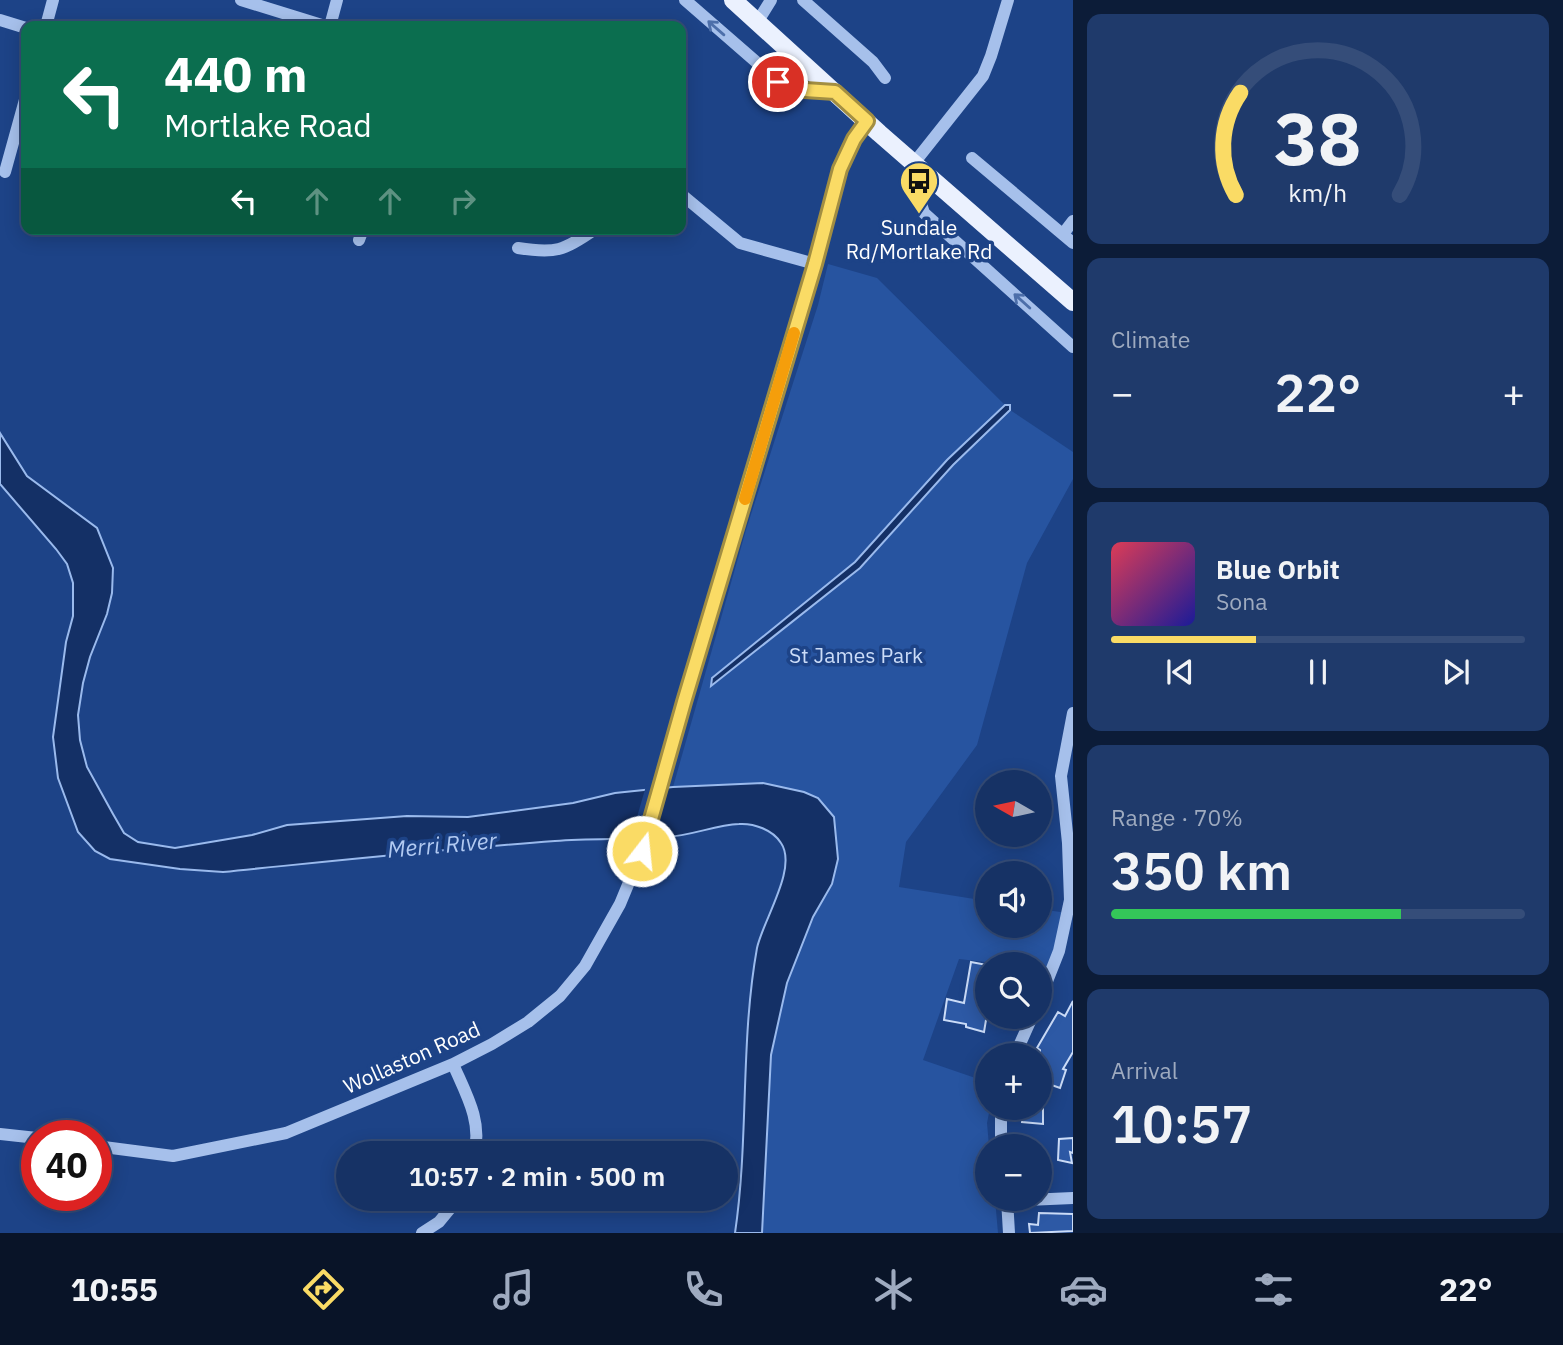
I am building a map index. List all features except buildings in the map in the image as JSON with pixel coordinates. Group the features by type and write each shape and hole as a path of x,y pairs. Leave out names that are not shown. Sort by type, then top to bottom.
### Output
{"main road":[{"path":"733,0 1073,302"}],"street":[{"path":"47,21 53,0"},
{"path":"241,0 310,21"},
{"path":"329,21 337,0"},
{"path":"685,0 785,87 799,91 835,92"},
{"path":"758,21 771,0"},
{"path":"803,0 873,62 885,78"},
{"path":"1009,0 983,76 918,167 918,195 924,213 1073,347"},
{"path":"0,20 21,26"},
{"path":"5,172 21,114"},
{"name":"Wollaston Road","path":"112,1148 173,1156 286,1133 453,1064 492,1044 528,1022 560,996 585,966 620,904 642,851 845,157 867,121"},
{"path":"972,158 1073,243"},
{"path":"686,198 740,243 815,264"},
{"path":"1063,234 1073,220"},
{"path":"518,248 538,252 554,251 571,246 587,235"},
{"path":"1052,969 1059,951 1070,900 1068,843 1061,776 1073,713"},
{"path":"453,1064 474,1114 476,1141"},
{"path":"0,1133 21,1136"},
{"path":"1052,1199 1073,1198"},
{"path":"422,1233 439,1222 448,1211"},
{"path":"1008,1211 1009,1233"}],"green space":[{"name":"St James Park","path":"828,264 877,278 1010,410 1073,452 1073,479 1027,563 977,745 906,842 899,887 975,899 975,938 1052,938 1052,911 1067,913 1052,966 1052,952 975,952 975,961 959,959 923,1060 975,1078 975,1120 988,1120 988,1134 975,1134 975,1211 996,1211 998,1233 762,1233 766,1100 775,1033 793,967 832,884 762,783 673,787 746,530 818,305"}],"water":[{"path":"1005,405 1010,405 1010,410 953,465 860,568 711,686 712,678 855,562 947,460"},
{"name":"Merri River","path":"0,433 27,476 97,528 113,568 112,593 107,614 83,683 78,715 80,740 87,767 113,814 124,833 138,842 175,848 252,835 287,825 407,816 468,817 573,803 615,793 673,787 763,783 804,792 818,798 834,817 838,859 832,884 813,917 787,983 771,1055 762,1233 735,1233 742,1162 748,1019 757,948 778,894 785,866 785,854 778,838 763,828 739,824 675,836 513,844 223,872 110,859 95,851 78,832 58,778 53,737 66,642 73,616 73,583 67,564 56,549 0,484"}],"pier":[{"path":"666,784 650,841 630,841 646,786"}],"slow traffic":[{"path":"745,499 794,333"}],"place":[{"name":"Sundale Rd/Mortlake Rd","path":"919,215"}],"route":[{"path":"642,851 815,264 840,169 854,139 867,121 835,92 790,89 778,82"}]}
